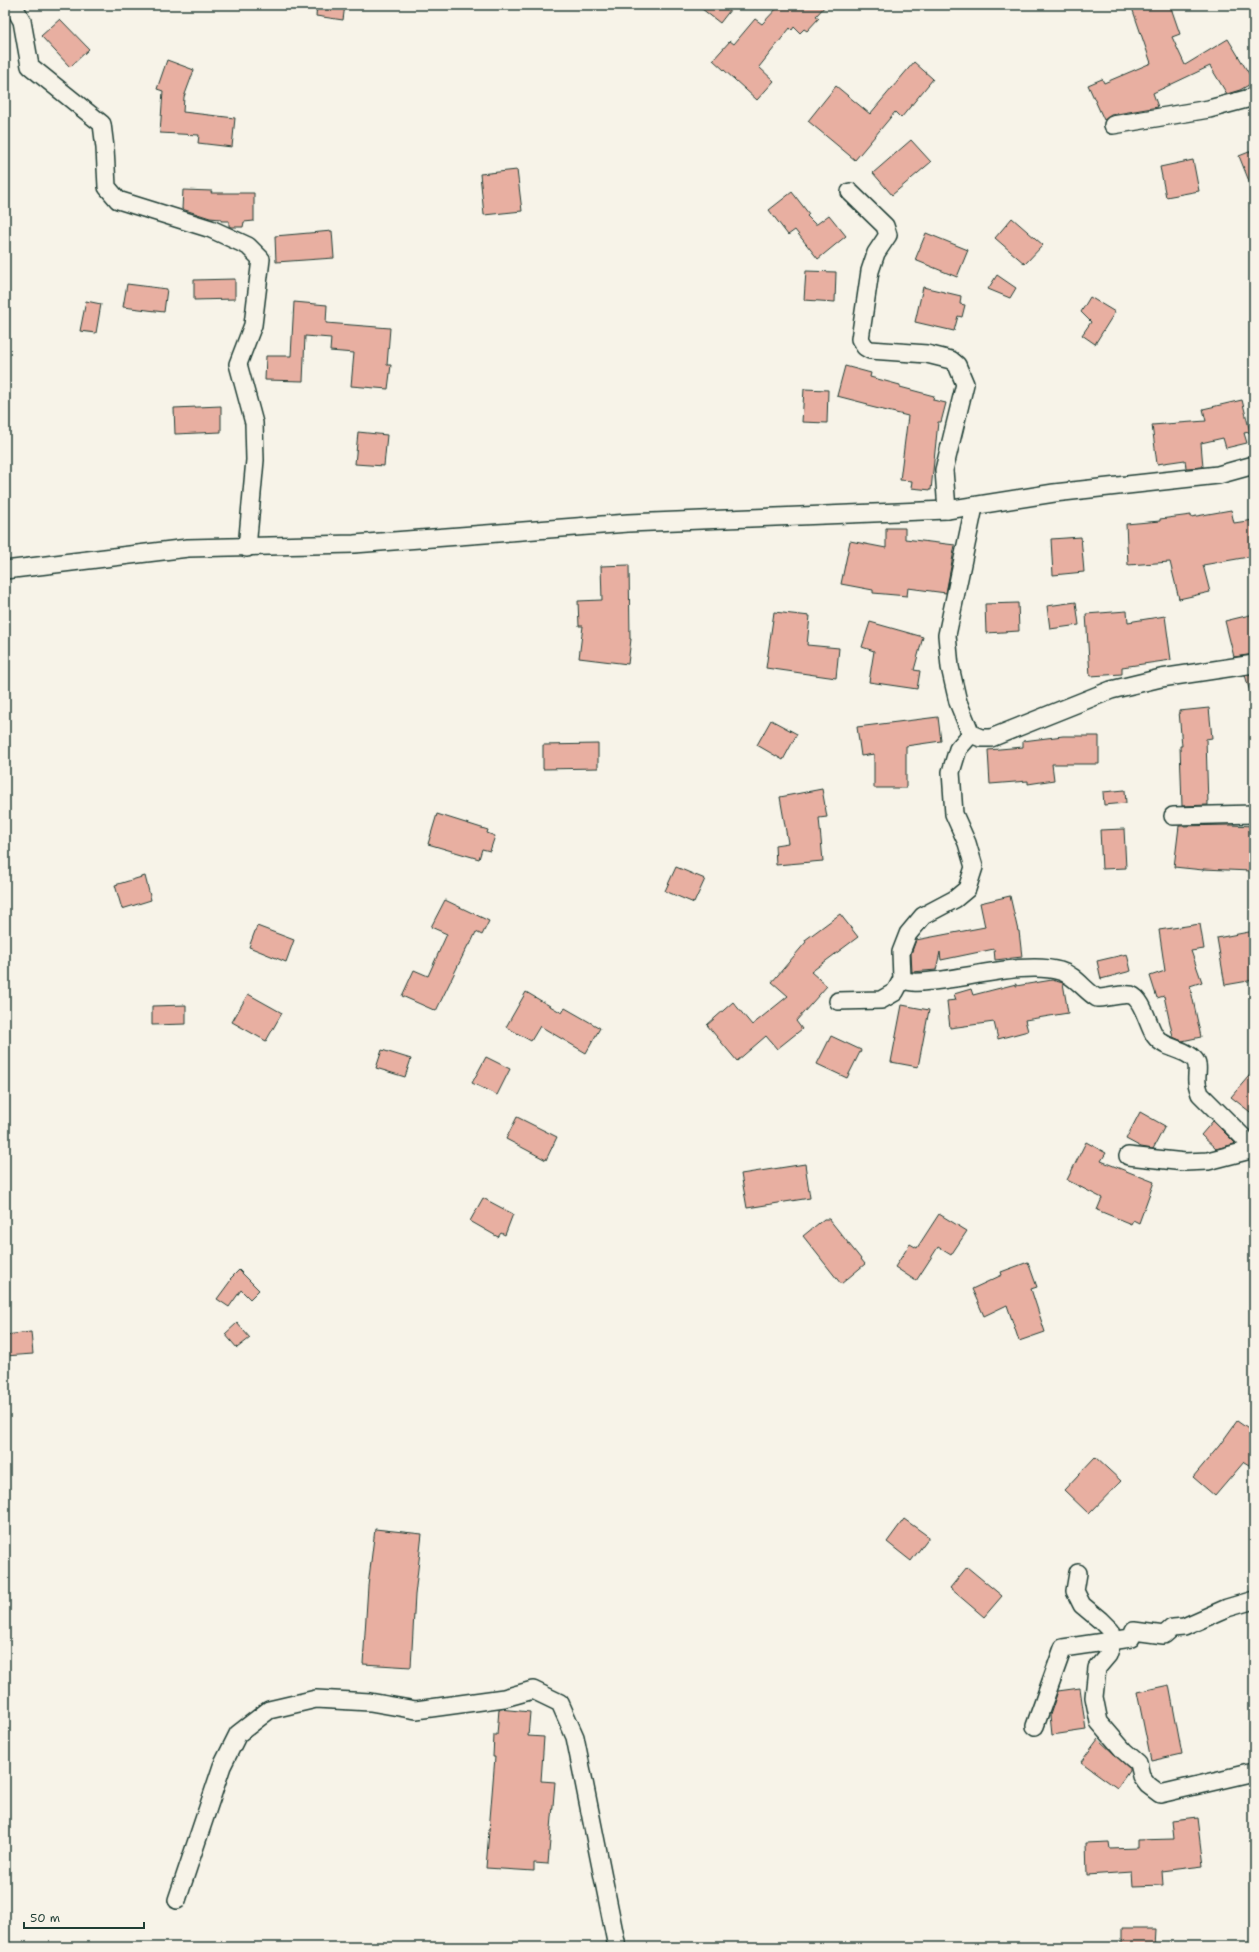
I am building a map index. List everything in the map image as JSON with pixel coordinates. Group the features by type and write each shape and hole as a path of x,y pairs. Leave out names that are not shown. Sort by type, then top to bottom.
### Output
{"street":[{"path":"13,5 22,22 30,66 102,124 107,187 118,200 211,229 248,246 261,259 253,325 238,364 254,423 255,460 247,548"},
{"path":"1113,125 1209,109 1254,97"},
{"path":"850,192 885,226 888,235 876,253 870,271 860,339 865,347 870,350 927,354 951,360 957,366 965,384 944,470 947,510"},
{"path":"5,570 188,548 247,548 354,544 628,523 947,510 974,507 1054,493 1218,475 1254,464"},
{"path":"974,507 946,635 950,667 958,702 971,734 981,738 991,738 1111,690 1161,678 1254,664"},
{"path":"838,1001 881,1000 895,992 902,979 901,952 908,934 923,916 955,899 967,889 974,867 967,843 954,814 952,772 958,750 971,734"},
{"path":"1173,816 1254,814"},
{"path":"902,979 910,982 946,980 1008,970 1045,968 1062,971 1097,998 1130,995 1135,998 1141,1004 1154,1036 1167,1047 1186,1053 1194,1059 1198,1065 1197,1083 1200,1094 1254,1149 1234,1155 1185,1162 1128,1156"},
{"path":"1078,1573 1075,1591 1082,1605 1111,1631 1113,1640 1108,1655 1097,1668 1094,1697 1099,1722 1124,1751 1138,1763 1141,1776 1148,1785 1160,1794 1254,1772"},
{"path":"1035,1726 1063,1648 1132,1638 1134,1631 1164,1635 1172,1628 1184,1627 1227,1608 1254,1600"},
{"path":"177,1900 222,1766 238,1734 269,1710 316,1699 370,1702 416,1710 504,1698 533,1690 560,1703 575,1738 618,1947"}],"building":[{"path":"317,5 345,5 343,20 316,16"},
{"path":"697,5 734,5 720,23"},
{"path":"780,5 826,5 816,16 819,18 807,31 804,29 800,33 794,27 792,30 790,28 759,67 774,81 757,100 713,60 730,41 734,44 755,19 762,24"},
{"path":"1131,5 1170,5 1180,34 1172,37 1185,65 1228,39 1254,82 1240,90 1227,94 1210,66 1153,93 1158,107 1111,115 1104,120 1088,85 1102,79 1104,83 1151,63"},
{"path":"60,19 89,49 70,67 41,36"},
{"path":"167,60 194,70 184,97 183,112 235,118 232,147 198,143 199,135 160,133 163,91 157,89"},
{"path":"914,62 933,79 901,118 895,112 855,160 808,121 836,86 870,114"},
{"path":"911,140 931,162 892,195 873,173"},
{"path":"1254,150 1254,191 1253,191 1239,156"},
{"path":"1193,160 1199,191 1166,197 1160,167"},
{"path":"517,170 522,211 484,215 480,174"},
{"path":"183,190 212,191 211,193 254,193 254,221 244,222 243,227 231,227 229,226 229,221 221,221 221,219 210,218 182,209"},
{"path":"792,192 809,214 807,216 815,224 829,215 846,236 818,259 795,230 788,235 769,210"},
{"path":"1012,218 1043,245 1025,264 995,238"},
{"path":"332,231 334,258 276,262 275,236"},
{"path":"926,233 968,250 957,277 915,260"},
{"path":"806,271 836,272 835,302 804,300"},
{"path":"997,275 1016,288 1010,298 988,289"},
{"path":"235,279 235,299 194,300 194,280"},
{"path":"127,284 167,289 164,312 123,307"},
{"path":"923,287 961,296 960,304 965,305 962,317 958,316 954,331 915,322"},
{"path":"1090,297 1115,312 1095,344 1082,335 1091,322 1081,312"},
{"path":"86,301 101,304 96,333 80,331"},
{"path":"294,302 327,305 326,323 390,328 387,365 391,365 388,389 351,386 354,353 330,351 331,338 305,336 303,381 265,380 266,356 291,356"},
{"path":"845,366 871,373 870,377 934,396 933,400 946,403 941,422 938,422 931,490 911,488 912,481 900,480 908,416 867,406 868,404 837,396"},
{"path":"804,389 828,390 827,423 802,422"},
{"path":"1242,400 1250,432 1244,433 1247,443 1226,448 1223,438 1201,443 1203,467 1186,468 1185,460 1157,464 1152,425 1206,421 1203,409"},
{"path":"221,406 221,432 175,434 174,408"},
{"path":"358,432 387,435 384,466 355,464"},
{"path":"1231,510 1234,523 1254,520 1254,556 1203,565 1210,592 1179,599 1170,562 1128,565 1126,524 1160,521 1160,519 1191,515 1191,517"},
{"path":"886,528 905,528 905,539 955,545 946,593 908,588 907,596 873,593 873,590 841,584 850,541 886,548"},
{"path":"1081,537 1084,572 1053,575 1051,539"},
{"path":"629,565 631,639 628,664 579,658 583,626 579,626 578,601 602,600 601,566"},
{"path":"1076,602 1079,625 1050,629 1047,606"},
{"path":"1018,603 1019,631 986,633 985,604"},
{"path":"1127,611 1128,622 1165,616 1171,660 1122,667 1122,674 1090,676 1086,614"},
{"path":"774,612 810,616 807,645 839,648 836,678 766,668"},
{"path":"1254,614 1254,654 1234,657 1225,621"},
{"path":"870,622 923,637 914,670 920,671 917,689 869,682 874,651 862,647"},
{"path":"1254,674 1254,691 1250,692 1245,675"},
{"path":"1209,708 1212,738 1206,739 1208,805 1182,806 1180,746 1182,746 1179,711"},
{"path":"938,717 941,741 906,746 906,788 874,788 874,754 861,756 857,727"},
{"path":"771,720 797,734 783,760 757,745"},
{"path":"1063,736 1099,736 1099,764 1052,764 1054,780 1028,784 1028,781 990,784 988,750 1023,747 1023,741"},
{"path":"598,744 598,768 543,769 543,745"},
{"path":"822,789 827,817 819,818 823,861 776,865 775,845 788,843 780,797"},
{"path":"1125,790 1126,803 1104,805 1103,792"},
{"path":"437,814 488,830 487,833 495,836 490,851 482,849 479,859 428,844"},
{"path":"1179,826 1254,826 1251,871 1203,870 1174,867"},
{"path":"1124,829 1126,868 1102,869 1100,830"},
{"path":"676,867 705,879 694,903 665,891"},
{"path":"145,876 151,900 122,909 115,885"},
{"path":"1010,896 1019,931 1022,957 995,960 994,949 941,960 940,952 936,970 912,972 911,954 916,940 985,927 980,903"},
{"path":"445,900 489,921 482,935 476,932 470,945 468,945 436,1011 402,996 414,970 428,976 447,934 431,927"},
{"path":"840,914 858,937 811,972 827,986 796,1021 802,1029 777,1049 766,1036 737,1061 707,1025 733,1002 752,1025 788,996 772,982 806,942 805,940"},
{"path":"1200,924 1204,949 1191,951 1202,982 1190,986 1201,1037 1182,1041 1173,1037 1164,996 1157,998 1150,976 1165,971 1159,930"},
{"path":"257,926 294,940 286,962 249,947"},
{"path":"1254,931 1254,980 1225,985 1217,938"},
{"path":"1127,954 1131,971 1101,979 1097,961"},
{"path":"1052,980 1063,983 1068,1013 1025,1020 1028,1031 998,1039 994,1022 950,1028 947,1001 956,1000 954,994 971,989 973,995 1016,984 1016,986"},
{"path":"526,992 562,1013 565,1008 600,1028 586,1053 540,1026 531,1041 506,1027"},
{"path":"248,994 282,1013 266,1041 232,1022"},
{"path":"186,1005 186,1024 152,1025 152,1006"},
{"path":"902,1005 929,1010 918,1067 891,1062"},
{"path":"831,1036 861,1050 847,1078 817,1064"},
{"path":"382,1050 411,1059 405,1077 376,1068"},
{"path":"486,1057 510,1069 497,1095 472,1083"},
{"path":"1254,1070 1254,1115 1231,1097"},
{"path":"1140,1112 1165,1126 1153,1149 1141,1147 1126,1139"},
{"path":"517,1117 557,1137 546,1160 506,1139"},
{"path":"1213,1121 1235,1143 1234,1144 1216,1149 1201,1135"},
{"path":"1086,1142 1106,1153 1101,1161 1154,1182 1139,1223 1133,1220 1131,1224 1097,1210 1102,1198 1067,1180"},
{"path":"805,1164 810,1198 747,1208 741,1174"},
{"path":"483,1198 513,1214 505,1235 501,1233 498,1237 470,1221"},
{"path":"939,1214 967,1231 951,1255 938,1247 916,1281 895,1267 910,1244 917,1248"},
{"path":"824,1219 829,1219 865,1264 841,1284 803,1236"},
{"path":"1028,1262 1037,1287 1031,1289 1045,1332 1019,1341 1007,1305 984,1316 972,1289 1002,1275 1001,1272"},
{"path":"239,1270 259,1290 250,1299 241,1290 229,1307 217,1299 231,1280 230,1279"},
{"path":"237,1323 250,1338 237,1348 225,1334"},
{"path":"31,1332 33,1354 5,1356 5,1335"},
{"path":"1237,1421 1254,1433 1254,1468 1244,1462 1215,1496 1193,1477 1219,1446"},
{"path":"1095,1457 1121,1481 1089,1514 1064,1490"},
{"path":"904,1519 929,1537 911,1561 887,1542"},
{"path":"375,1529 422,1534 415,1595 411,1667 363,1664 368,1586"},
{"path":"967,1567 1002,1596 984,1617 950,1588"},
{"path":"1169,1685 1182,1754 1151,1761 1137,1692"},
{"path":"1080,1688 1086,1730 1052,1735 1050,1715 1058,1691"},
{"path":"499,1709 530,1712 528,1736 544,1737 541,1781 555,1782 548,1864 534,1863 534,1871 486,1868 495,1757 493,1757 494,1735 497,1735"},
{"path":"1098,1739 1129,1768 1129,1771 1117,1788 1081,1762"},
{"path":"1197,1818 1203,1866 1162,1871 1163,1885 1133,1886 1132,1872 1087,1875 1086,1843 1109,1842 1110,1849 1137,1848 1137,1840 1174,1839 1172,1821"},
{"path":"1121,1929 1156,1929 1155,1947 1121,1947"}]}
